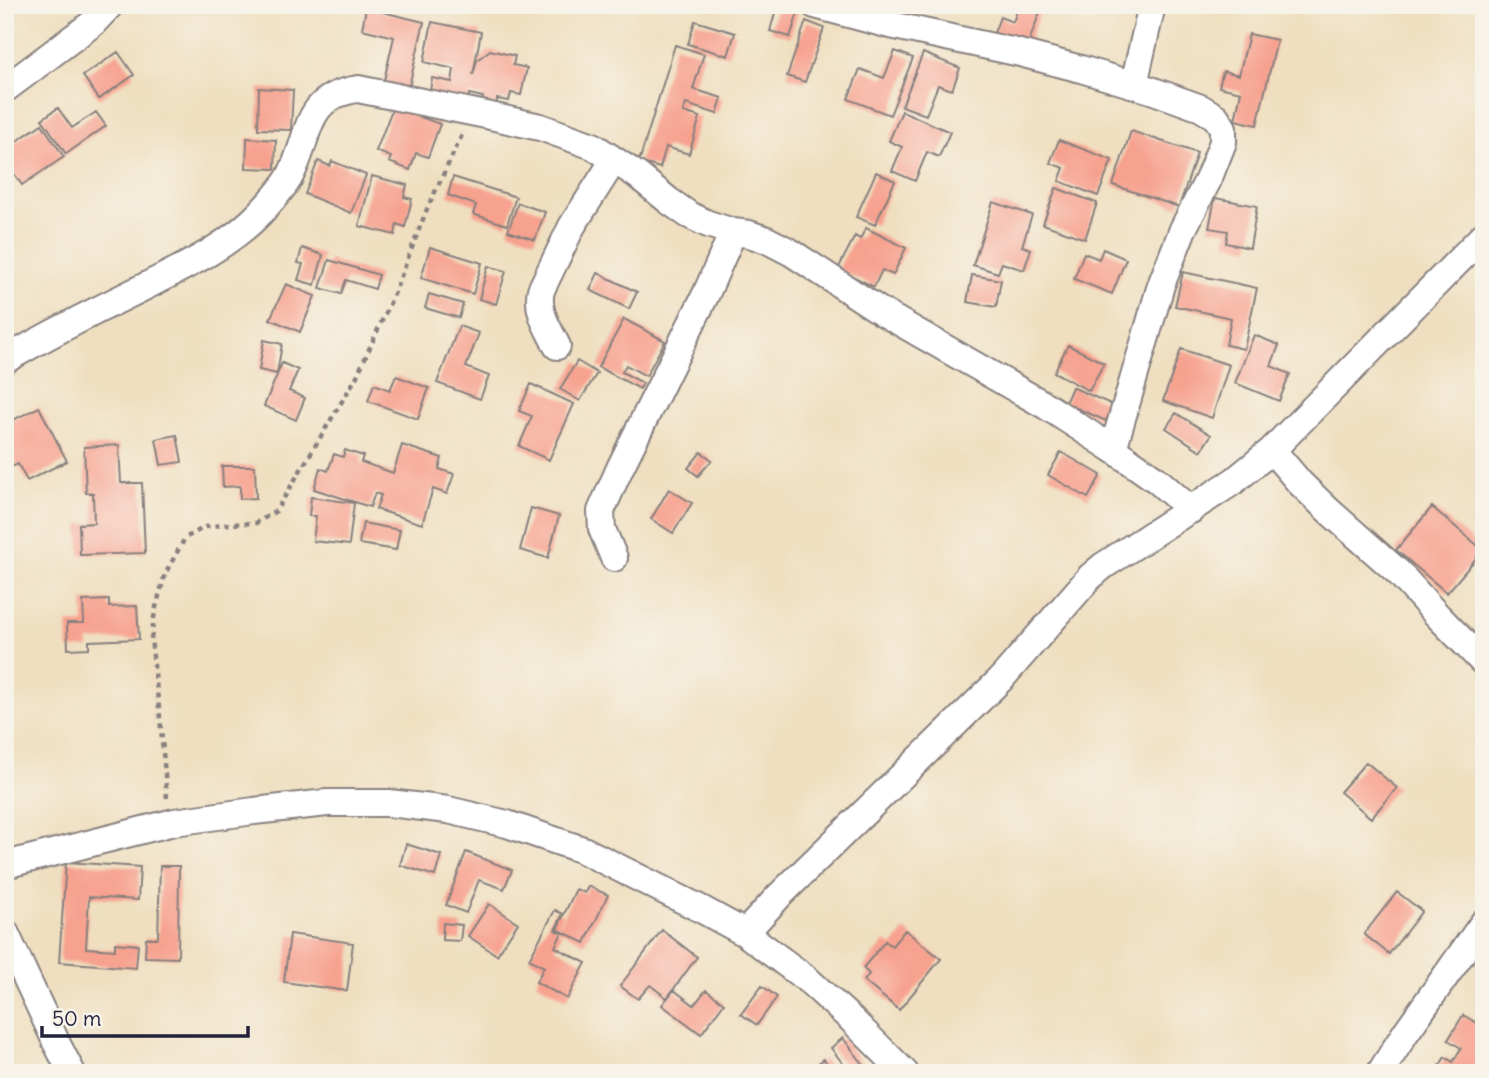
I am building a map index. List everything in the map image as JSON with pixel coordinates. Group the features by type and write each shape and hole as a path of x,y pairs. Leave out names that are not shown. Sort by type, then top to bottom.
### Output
{"street":[{"path":"5,89 93,23 110,5"},
{"path":"815,5 886,24 1016,52 1134,84 1201,108 1216,117 1223,128 1223,142 1161,285 1113,449"},
{"path":"1134,84 1152,5"},
{"path":"5,360 173,272 249,226 288,178 320,104 341,91 358,89 540,127 593,146 637,175 689,215 708,225 767,240 792,253 882,312 1048,407 1158,481 1191,510"},
{"path":"557,346 540,310 541,290 572,226 614,160"},
{"path":"614,558 601,529 601,511 706,294 733,232"},
{"path":"745,933 789,886 1001,679 1090,577 1234,481 1272,450 1484,234"},
{"path":"1272,450 1300,483 1399,573 1484,663"},
{"path":"5,865 168,823 254,811 327,803 389,803 448,810 508,824 583,850 745,933 808,980 905,1073"},
{"path":"1380,1073 1484,922"},
{"path":"5,932 72,1073"}],"path":[{"path":"168,823 151,639 165,574 185,538 205,527 256,523 276,511 356,377 394,294 427,209 474,112"}],"building":[{"path":"868,5 911,5 904,27 865,15"},
{"path":"1019,5 1032,5 1041,9 1026,50 992,38 1000,17 1013,22"},
{"path":"777,6 798,13 790,37 770,31"},
{"path":"366,8 424,22 407,95 382,89 394,37 362,29"},
{"path":"695,21 735,33 728,56 688,44"},
{"path":"806,21 824,28 805,82 787,76"},
{"path":"432,22 481,32 473,75 477,60 490,50 515,56 513,65 527,68 521,95 511,93 509,101 497,99 496,108 481,105 483,97 469,94 467,104 429,96 432,78 452,82 454,69 424,62"},
{"path":"1249,34 1277,40 1257,125 1235,120 1241,92 1219,87 1223,71 1239,75"},
{"path":"675,45 704,54 693,89 722,98 717,114 686,104 683,112 700,117 689,154 666,147 660,168 639,162"},
{"path":"895,51 913,58 890,115 848,99 860,69 884,78"},
{"path":"118,52 134,75 99,99 83,76"},
{"path":"923,53 960,68 952,90 938,85 926,115 902,106"},
{"path":"259,88 293,90 291,130 258,129"},
{"path":"393,107 440,124 428,157 416,153 410,170 389,162 391,157 376,151"},
{"path":"58,108 72,128 96,112 106,126 66,154 42,119"},
{"path":"902,111 950,132 939,157 927,152 915,181 892,171 902,147 889,141"},
{"path":"42,124 64,157 22,185 5,161 5,149"},
{"path":"1131,131 1197,153 1179,207 1113,185"},
{"path":"247,138 276,140 275,169 246,168"},
{"path":"1059,140 1112,160 1098,196 1059,181 1064,168 1050,163"},
{"path":"318,161 330,166 332,161 366,175 351,213 305,194"},
{"path":"876,172 895,181 875,225 856,217"},
{"path":"372,176 407,185 404,197 412,199 405,227 397,224 395,235 359,226"},
{"path":"453,177 516,197 507,225 473,214 476,205 448,195"},
{"path":"1056,188 1097,203 1085,239 1043,224"},
{"path":"1215,198 1257,206 1250,248 1226,243 1228,231 1209,228"},
{"path":"993,202 1032,215 1022,246 1031,249 1024,270 1002,263 998,273 973,265"},
{"path":"518,203 545,212 535,240 508,231"},
{"path":"866,228 906,248 893,275 882,270 874,287 838,269 855,236 860,239"},
{"path":"430,247 482,263 473,294 421,278"},
{"path":"302,248 323,255 315,285 298,280 303,264 298,263"},
{"path":"1103,249 1126,259 1112,294 1074,279 1084,253 1099,259"},
{"path":"329,260 379,275 375,289 346,280 341,294 320,288"},
{"path":"488,266 506,271 496,304 479,299"},
{"path":"1183,272 1257,288 1244,349 1226,345 1231,318 1175,306"},
{"path":"598,273 637,292 629,309 590,290"},
{"path":"972,275 1001,280 996,307 967,302"},
{"path":"286,284 315,296 300,332 270,319"},
{"path":"429,294 463,304 459,318 425,308"},
{"path":"624,319 665,341 646,376 626,365 622,372 643,383 640,389 598,367"},
{"path":"459,326 479,333 466,367 489,376 480,399 437,383"},
{"path":"1254,335 1279,345 1271,366 1290,374 1279,401 1235,383"},
{"path":"264,340 282,344 277,374 259,370"},
{"path":"1068,345 1104,363 1089,391 1054,372"},
{"path":"1181,349 1229,365 1212,418 1163,401"},
{"path":"577,361 597,373 580,401 560,389"},
{"path":"282,363 298,370 289,391 305,398 296,420 264,406"},
{"path":"396,376 429,388 418,419 368,401 374,384 390,390"},
{"path":"531,384 574,404 549,460 519,446 532,416 519,411"},
{"path":"1072,387 1113,405 1106,421 1065,403"},
{"path":"39,407 67,461 27,481 18,464 5,470 5,424"},
{"path":"1176,413 1211,435 1201,451 1166,428"},
{"path":"177,435 182,462 161,465 156,439"},
{"path":"119,445 121,483 142,483 145,553 80,555 79,524 94,523 93,493 86,493 84,447"},
{"path":"402,445 442,458 439,469 454,474 447,494 433,489 422,524 376,509 381,495 375,493 370,507 314,489 320,468 328,471 334,454 343,457 345,450 363,456 361,462 393,473"},
{"path":"701,452 712,460 698,476 688,468"},
{"path":"1061,452 1101,475 1088,498 1048,475"},
{"path":"222,466 255,466 256,498 240,499 240,486 223,487"},
{"path":"669,489 692,503 673,533 651,519"},
{"path":"311,497 354,503 349,545 313,541 316,516 309,516"},
{"path":"1432,507 1483,550 1447,593 1396,550"},
{"path":"531,508 559,516 548,558 520,550"},
{"path":"363,523 400,530 396,550 359,544"},
{"path":"109,600 109,607 137,606 139,639 89,641 89,648 68,649 67,623 84,623 83,601"},
{"path":"1366,762 1397,788 1371,818 1340,792"},
{"path":"406,844 441,855 435,876 400,865"},
{"path":"466,852 512,870 504,889 479,880 466,913 446,905"},
{"path":"66,862 140,867 138,900 89,897 86,948 115,950 115,943 138,945 136,968 59,962"},
{"path":"160,866 179,866 178,958 145,957 146,938 158,938"},
{"path":"588,886 608,895 585,943 557,929 576,889 585,893"},
{"path":"1397,892 1422,911 1389,954 1364,934"},
{"path":"489,904 518,923 497,955 468,936"},
{"path":"555,910 563,914 555,930 562,933 555,947 586,963 567,999 536,982 544,967 529,959"},
{"path":"443,923 462,925 460,941 442,940"},
{"path":"662,930 697,957 667,998 650,985 638,999 620,986"},
{"path":"905,930 941,959 899,1010 864,981 869,974 863,968 885,941 892,946"},
{"path":"290,934 353,943 347,991 284,982"},
{"path":"762,986 777,997 757,1025 741,1014"},
{"path":"674,990 694,1005 706,990 724,1003 701,1034 662,1005"},
{"path":"1463,1015 1484,1027 1484,1068 1481,1073 1438,1073 1436,1072 1445,1057 1453,1062 1461,1048 1448,1040"},
{"path":"843,1038 870,1073 850,1073 831,1048"},
{"path":"824,1059 834,1073 805,1073"}]}
